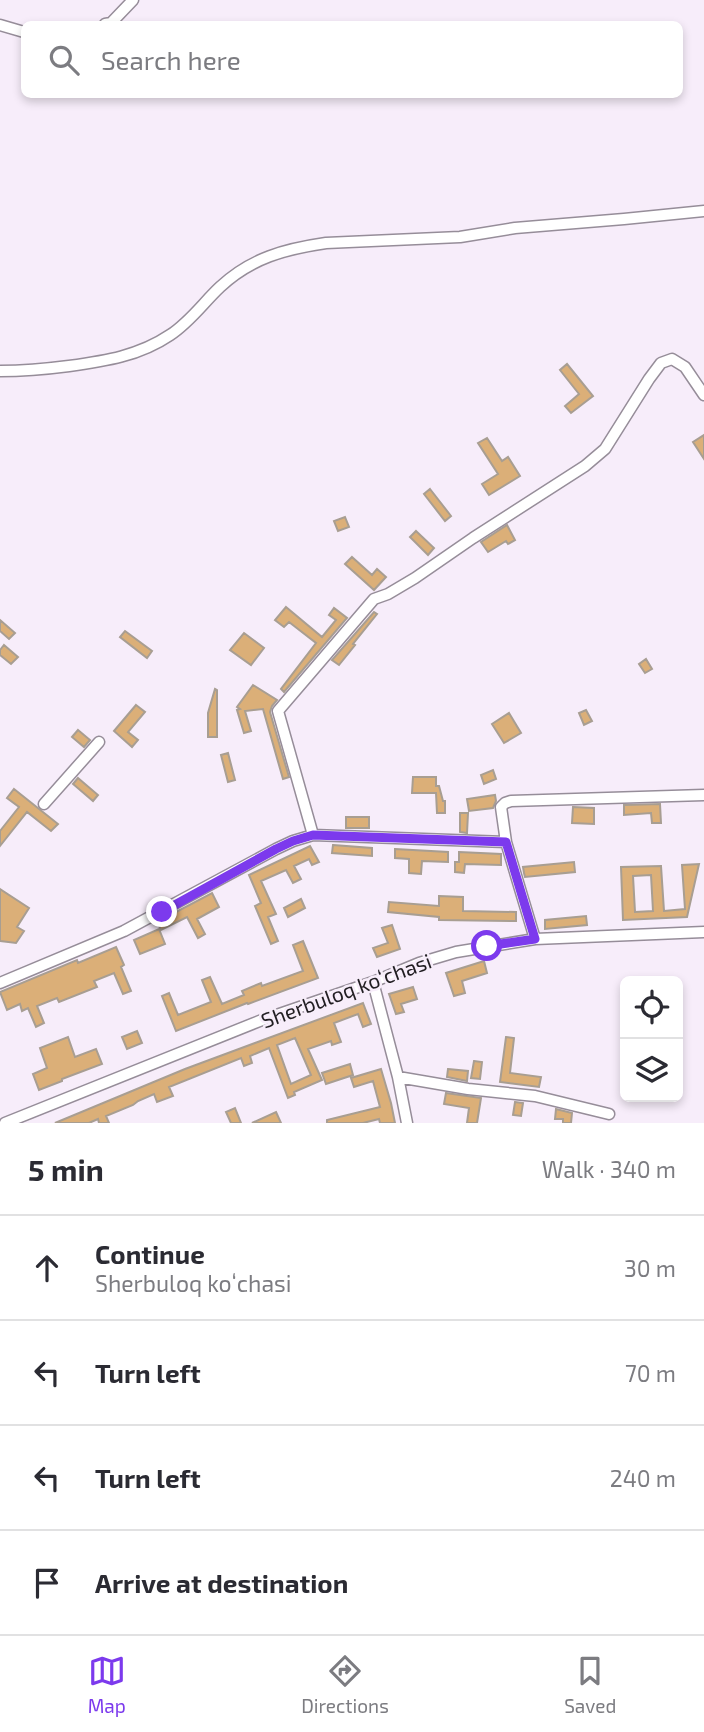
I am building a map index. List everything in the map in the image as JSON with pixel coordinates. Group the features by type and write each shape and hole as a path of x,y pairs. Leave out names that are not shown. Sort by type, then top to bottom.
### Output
{"street":[{"path":"113,21 132,0"},
{"path":"0,25 21,31"},
{"path":"0,371 108,361 134,354 182,326 219,288 247,266 268,256 308,246 460,237 515,228 704,211"},
{"path":"313,835 278,711 374,599 415,578 585,466 605,449 661,363 672,359 685,368 704,396"},
{"path":"44,804 99,742"},
{"path":"535,939 506,842 502,807 505,803 704,795"},
{"path":"0,983 124,930 276,849 313,835 506,842"},
{"name":"Sherbuloq koʻchasi","path":"5,1123 17,1121 262,1020 456,952 535,939 704,932"},
{"path":"373,982 407,1123"},
{"path":"398,1077 468,1089 535,1096 609,1114"}],"building":[{"path":"567,364 593,396 571,413 565,406 579,394 560,370"},
{"path":"704,435 704,459 693,442"},
{"path":"487,438 502,461 508,457 520,476 489,495 482,484 498,474 478,443"},
{"path":"430,489 451,516 445,521 424,494"},
{"path":"345,517 349,527 338,531 334,521"},
{"path":"507,525 515,540 508,544 506,541 488,552 481,542"},
{"path":"416,531 434,548 428,555 410,537"},
{"path":"352,557 372,575 377,569 386,577 374,590 345,564"},
{"path":"286,607 322,637 336,620 329,615 334,608 347,618 284,692 281,689 316,643 289,622 284,627 275,620"},
{"path":"374,612 377,614 339,665 332,660"},
{"path":"0,620 15,633 9,639 0,631"},
{"path":"125,631 152,651 147,658 120,637"},
{"path":"244,633 264,648 251,665 230,650"},
{"path":"4,645 18,657 11,664 0,655"},
{"path":"646,659 652,669 645,673 639,664"},
{"path":"253,685 277,700 270,712 289,777 283,779 263,709 245,711 251,731 244,733 237,710 240,709 237,707"},
{"path":"215,689 217,737 208,737 208,713"},
{"path":"136,705 145,712 128,732 138,740 132,747 114,731"},
{"path":"586,710 592,721 584,725 579,713"},
{"path":"509,713 521,733 504,743 492,724"},
{"path":"78,730 90,740 84,747 72,737"},
{"path":"228,753 235,780 228,782 221,755"},
{"path":"493,770 496,779 484,784 481,775"},
{"path":"413,777 436,777 436,786 439,786 445,801 445,813 437,813 436,793 412,793"},
{"path":"78,778 98,795 93,801 73,784"},
{"path":"14,789 58,824 51,831 27,812 0,846 0,831 19,807 7,798"},
{"path":"495,795 493,808 469,811 467,799"},
{"path":"660,804 661,823 652,823 651,813 624,815 624,805"},
{"path":"573,807 594,808 594,824 572,823"},
{"path":"460,813 468,813 467,833 460,832"},
{"path":"346,817 369,817 369,828 346,828"},
{"path":"333,845 372,848 372,856 332,853"},
{"path":"310,846 319,862 312,865 309,859 294,866 301,879 293,883 286,870 261,881 276,914 268,917 278,941 271,944 255,906 261,903 249,875"},
{"path":"395,849 448,852 448,862 422,861 421,874 409,873 409,859 395,858"},
{"path":"459,852 501,854 501,865 465,864 464,873 455,872"},
{"path":"574,862 575,872 525,877 523,867"},
{"path":"699,864 687,917 623,920 621,867 661,866 664,911 685,909 682,865","holes":["651,875 653,911 635,912 633,876"]},
{"path":"0,889 29,908 17,927 24,931 16,943 0,941"},
{"path":"212,893 219,907 197,919 205,934 198,938 187,917 161,930 157,922"},
{"path":"439,896 463,897 463,911 516,912 516,921 439,920 439,917 388,912 389,902 439,906"},
{"path":"301,899 305,908 288,917 284,908"},
{"path":"586,916 587,925 545,929 545,920"},
{"path":"392,925 400,949 377,957 373,948 388,943 382,928"},
{"path":"159,929 165,944 140,954 134,940"},
{"path":"303,941 318,978 176,1031 162,996 169,993 178,1015 211,1002 202,980 210,977 222,1004 244,995 242,991 261,983 262,986 303,971 293,945"},
{"path":"116,947 131,991 123,994 114,973 94,981 97,987 59,1002 57,998 37,1006 44,1023 36,1027 28,1008 22,1011 20,1004 7,1010 0,992"},
{"path":"484,961 487,973 462,981 465,993 454,996 446,973"},
{"path":"413,987 417,999 401,1004 404,1012 396,1014 389,994"},
{"path":"363,1003 371,1024 363,1027 358,1014 334,1023 341,1042 332,1045 331,1041 308,1049 322,1080 294,1092 295,1095 288,1098 269,1048 250,1056 252,1063 244,1066 241,1058 169,1087 173,1096 157,1102 154,1094 106,1116 109,1123 99,1123 98,1119 89,1123 55,1123 185,1069","holes":["295,1038 311,1075 291,1084 277,1045"]},
{"path":"137,1031 142,1043 127,1049 122,1037"},
{"path":"68,1037 75,1057 96,1049 102,1064 39,1090 33,1074 47,1068 40,1048"},
{"path":"506,1037 514,1038 510,1073 541,1077 539,1087 500,1082"},
{"path":"474,1061 482,1062 480,1079 471,1078"},
{"path":"350,1064 353,1075 326,1084 322,1073"},
{"path":"381,1069 395,1123 380,1123 379,1119 363,1123 327,1123 327,1120 380,1107 373,1081 354,1087 351,1078"},
{"path":"448,1069 468,1071 467,1081 447,1077"},
{"path":"446,1093 481,1098 477,1123 467,1123 469,1108 444,1104"},
{"path":"515,1102 523,1103 521,1116 513,1115"},
{"path":"235,1108 241,1123 231,1123 226,1112"},
{"path":"556,1109 572,1113 571,1123 555,1119"},
{"path":"276,1112 281,1123 252,1123"}],"route":[{"path":"162,912 276,849 313,835 506,842 535,939 487,946"}]}
